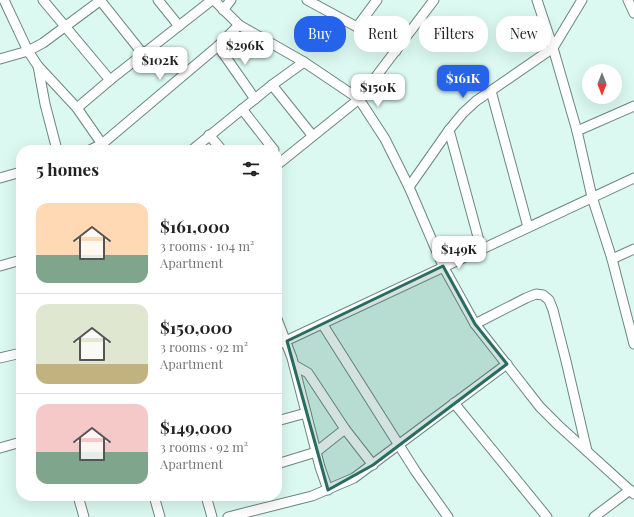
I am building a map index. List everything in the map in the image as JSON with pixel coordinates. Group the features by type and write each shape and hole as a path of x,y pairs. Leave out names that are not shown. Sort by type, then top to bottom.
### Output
{"street":[{"path":"4,0 28,51 38,66 77,108 102,145"},
{"path":"43,0 110,80"},
{"path":"158,0 179,26"},
{"path":"77,108 110,80 213,0 239,25 304,62 359,99 385,139 409,187 443,266 475,324 540,407 632,492 594,517"},
{"path":"223,10 231,0"},
{"path":"307,0 354,25"},
{"path":"365,16 377,0"},
{"path":"411,31 434,0"},
{"path":"537,0 554,48 577,130 592,197 612,259 634,344"},
{"path":"409,187 449,130 476,101 554,48 582,0"},
{"path":"628,0 634,13"},
{"path":"0,59 28,51 43,43 66,27 96,1 143,54"},
{"path":"105,145 218,46 239,25"},
{"path":"218,46 255,99"},
{"path":"282,158 359,99 395,52"},
{"path":"198,145 272,85 304,62"},
{"path":"38,66 44,104 56,145"},
{"path":"272,85 312,135"},
{"path":"491,91 528,227"},
{"path":"577,130 634,106"},
{"path":"242,109 270,145"},
{"path":"449,130 481,248"},
{"path":"209,135 218,145"},
{"path":"0,178 16,173"},
{"path":"282,343 323,325 481,248 634,178"},
{"path":"612,259 634,249"},
{"path":"0,266 16,261"},
{"path":"475,324 536,294 543,295 548,300 553,310 587,452"},
{"path":"323,325 400,444 416,472 448,517"},
{"path":"282,330 294,365 316,452 328,490"},
{"path":"0,358 16,354"},
{"path":"228,517 328,490 354,478 507,364"},
{"path":"294,365 308,373 345,429 373,465"},
{"path":"454,403 547,517"},
{"path":"282,420 306,413"},
{"path":"282,462 316,452 345,429"},
{"path":"0,448 16,443"},
{"path":"79,501 84,517"},
{"path":"155,501 160,517"},
{"path":"207,501 212,517"}],"highlighted area":[{"path":"443,266 475,324 507,364 373,465 328,490 287,341"}]}
